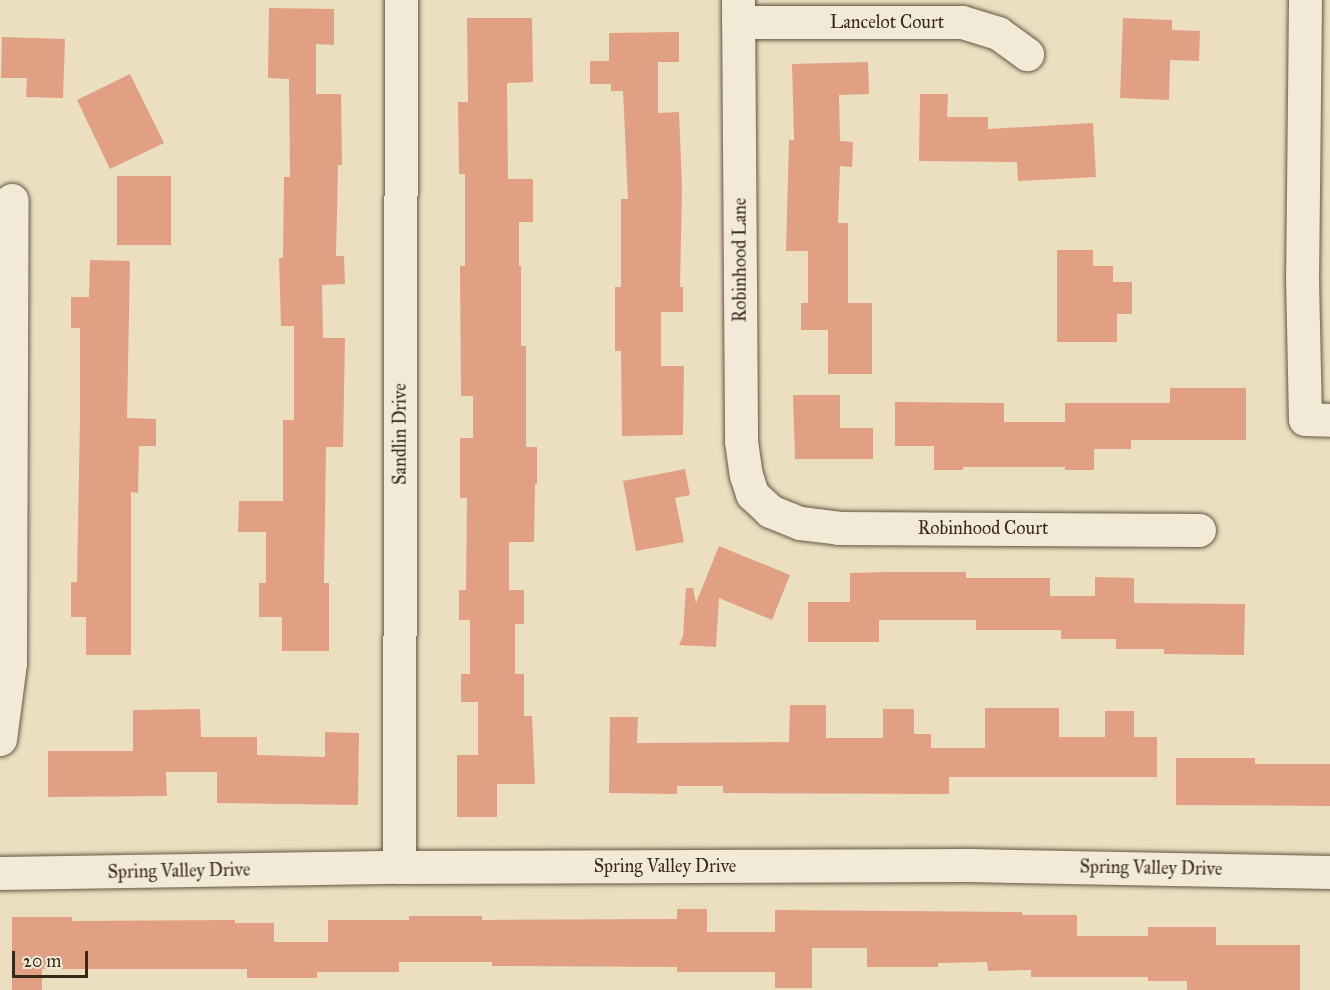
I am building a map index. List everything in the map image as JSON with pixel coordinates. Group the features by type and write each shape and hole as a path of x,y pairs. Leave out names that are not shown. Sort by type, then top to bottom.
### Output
{"street":[{"name":"Sandlin Drive","path":"399,867 401,0"},
{"path":"1305,0 1302,277 1305,419 1330,420"},
{"name":"Lancelot Court","path":"738,11 962,22 998,33 1027,54"},
{"name":"Robinhood Lane","path":"738,11 741,441 746,475 752,494 770,511"},
{"path":"0,739 10,663 12,200"},
{"name":"Robinhood Court","path":"770,511 800,523 838,528 1199,530"},
{"name":"Spring Valley Drive","path":"0,873 399,867 969,865 1330,872"}],"building":[{"path":"269,8 334,9 334,45 316,44 316,94 341,94 342,165 338,165 336,256 344,256 345,284 322,285 323,338 345,338 343,447 326,447 324,583 329,583 329,651 282,651 282,617 259,617 259,583 266,583 266,532 238,532 239,501 283,501 283,420 294,420 294,326 281,326 279,258 283,258 284,177 290,177 289,79 268,78"},
{"path":"467,18 532,18 533,82 507,83 508,179 533,179 533,222 519,222 519,266 521,266 521,346 526,346 526,447 537,447 534,542 509,542 509,590 524,590 524,624 515,624 515,674 524,674 524,716 532,716 535,784 497,784 497,817 457,817 457,755 478,755 478,702 461,702 461,674 470,674 470,620 459,620 459,590 466,590 467,498 460,498 460,438 473,438 473,396 461,396 460,266 465,266 465,174 459,174 458,102 468,102"},
{"path":"1123,18 1172,20 1172,30 1200,31 1199,61 1170,60 1169,100 1120,98"},
{"path":"679,32 679,62 658,62 658,113 679,112 682,186 680,287 683,287 683,312 661,312 661,366 684,366 683,435 622,436 621,351 615,351 615,287 621,287 621,199 628,199 623,91 611,91 611,84 590,84 590,61 609,61 609,33"},
{"path":"2,37 65,39 63,98 26,97 27,78 1,78"},
{"path":"868,62 869,94 839,95 840,141 853,142 852,167 840,166 838,223 848,223 848,303 872,303 872,374 828,374 828,330 801,330 801,303 808,303 808,251 786,251 789,140 794,140 792,64"},
{"path":"130,74 164,143 110,169 77,100"},
{"path":"920,94 948,94 947,117 988,117 988,129 1093,123 1096,177 1018,181 1017,162 919,161"},
{"path":"117,176 171,176 171,245 117,245"},
{"path":"1057,250 1093,250 1093,266 1113,266 1113,282 1132,282 1132,314 1117,314 1117,342 1057,342"},
{"path":"90,260 130,261 127,418 156,419 156,446 139,446 138,493 131,492 131,655 86,655 86,617 71,617 71,582 77,582 80,328 71,328 71,297 89,297"},
{"path":"1170,388 1246,388 1246,440 1131,440 1131,449 1094,449 1094,470 1065,470 1065,467 963,467 963,470 934,470 934,446 895,446 895,402 1004,403 1004,422 1065,422 1065,403 1170,403"},
{"path":"793,395 840,395 840,428 873,428 873,459 795,459"},
{"path":"685,469 690,495 675,498 684,542 636,551 623,481"},
{"path":"719,546 790,575 772,620 719,598 716,647 679,645 683,636 686,588 693,588 696,603"},
{"path":"966,572 966,578 1050,578 1050,596 1095,596 1095,577 1134,578 1134,603 1245,604 1244,655 1164,654 1164,649 1116,649 1116,639 1061,639 1061,630 976,630 976,620 879,620 879,642 808,642 808,602 850,602 850,573"},
{"path":"790,705 826,705 826,738 883,738 883,709 914,709 914,734 931,734 931,748 985,748 985,708 1059,708 1059,737 1105,737 1105,711 1134,711 1134,737 1157,737 1157,777 949,777 949,794 723,793 723,786 677,786 677,794 609,793 610,717 638,717 637,743 789,742"},
{"path":"200,709 201,737 257,737 257,755 325,757 325,732 359,733 358,805 217,803 217,772 166,772 167,796 48,797 48,751 133,751 133,710"},
{"path":"1176,758 1255,758 1255,764 1330,764 1330,806 1176,805"},
{"path":"677,909 707,909 707,932 775,932 775,910 1022,912 1022,915 1077,915 1077,936 1148,936 1148,927 1216,927 1216,945 1300,945 1300,990 1187,990 1187,981 1148,981 1148,977 1031,977 1031,970 988,971 987,962 938,963 938,967 867,967 867,948 812,948 812,988 775,988 775,972 677,972 677,967 492,966 492,962 399,962 399,972 317,972 317,978 247,978 247,969 42,969 42,990 12,990 12,917 72,917 72,921 235,920 235,923 274,923 274,942 328,942 328,920 409,920 409,916 482,916 482,920 677,919"}]}
